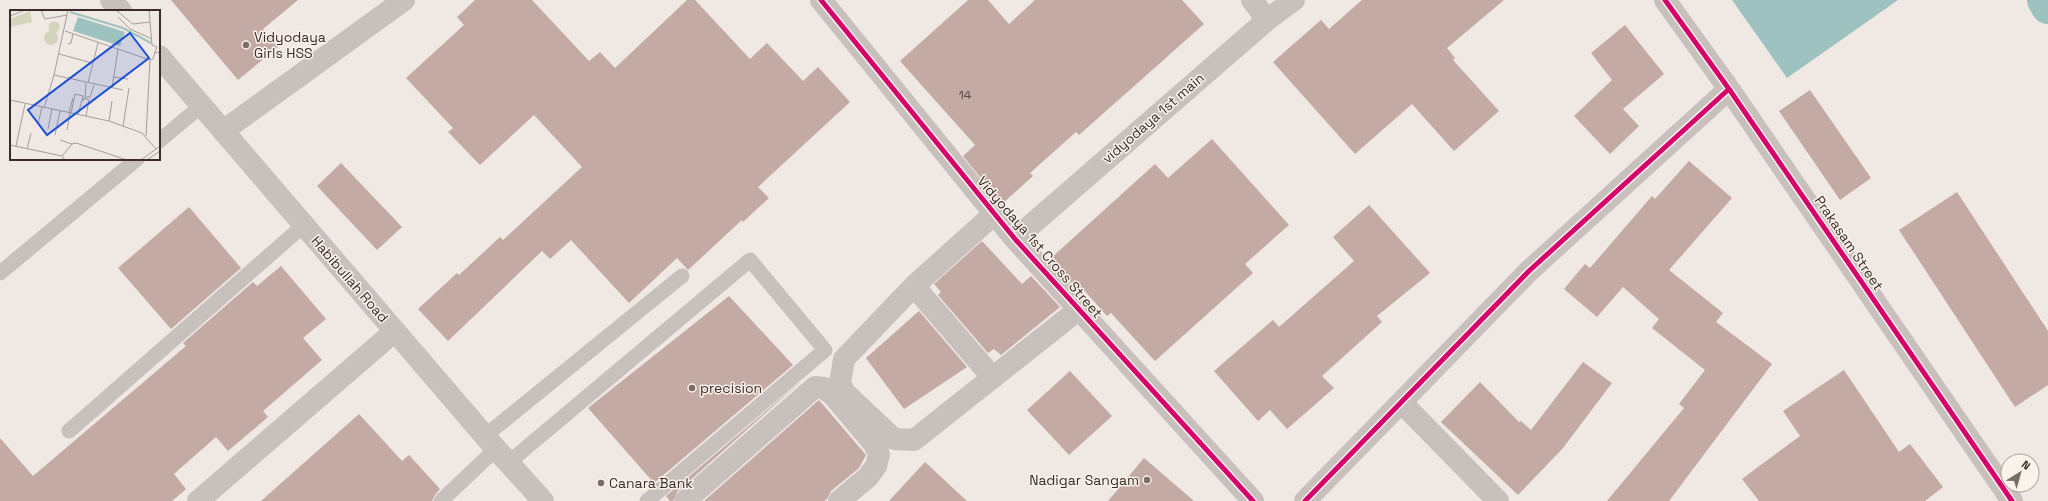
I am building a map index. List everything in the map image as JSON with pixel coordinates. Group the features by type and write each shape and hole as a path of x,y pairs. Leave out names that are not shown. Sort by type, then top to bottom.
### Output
{"street":[{"path":"111,0 120,10"},
{"path":"223,131 404,0"},
{"name":"Vidyodaya 1st Cross Street","path":"821,0 1014,239 1253,501"},
{"path":"1252,0 1267,20"},
{"name":"vidyodaya 1st main","path":"1014,239 1267,20 1294,0"},
{"name":"Prakasam Street","path":"1665,0 1730,90 2012,501"},
{"name":"Habibullah Road","path":"160,57 496,450 543,501"},
{"path":"1305,501 1529,271 1730,90"},
{"path":"994,214 914,286 844,360 840,383 844,392 894,440 914,440 1078,310"},
{"path":"914,286 993,378"},
{"path":"198,501 395,332"},
{"path":"685,501 815,387 824,388 833,395 874,444 879,454 876,466 868,476 838,501"},
{"path":"1402,403 1498,501"}],"lane":[{"path":"160,140 201,106"},
{"path":"0,272 136,160"},
{"path":"69,432 304,225"},
{"path":"496,450 750,260 825,350 647,501"},
{"path":"441,501 682,276"}],"water":[{"path":"1732,0 1898,0 1787,78"}],"building":[{"name":"Vidyodaya Girls HSS","path":"171,0 298,0 263,29 278,47 238,80"},
{"path":"475,0 532,0 589,61 600,52 615,68 687,0 695,0 750,59 767,43 803,81 818,67 850,102 758,187 769,198 743,222 742,220 688,270 677,258 629,303 571,240 550,259 542,251 448,341 418,309 457,273 459,275 500,237 503,240 582,167 534,115 480,165 448,132 453,128 406,78 464,25 457,17"},
{"path":"968,0 988,0 1009,24 1035,0 1182,0 1204,24 1079,135 1076,132 1030,173 1033,176 1002,204 963,156 975,145 900,61"},
{"path":"1362,0 1504,0 1447,48 1455,58 1453,60 1499,111 1454,151 1412,104 1355,154 1273,62 1321,20 1329,29"},
{"path":"1625,25 1664,74 1623,109 1639,126 1610,154 1574,116 1612,80 1591,53"},
{"path":"1810,90 1871,178 1840,200 1779,111"},
{"path":"1212,139 1289,225 1245,264 1253,273 1155,361 1111,313 1107,316 1081,287 1078,290 1050,259 1155,164 1168,178"},
{"path":"1689,161 1732,198 1669,270 1723,313 1716,322 1772,364 1669,501 1607,501 1684,408 1679,404 1705,370 1652,328 1659,319 1623,287 1597,317 1564,289 1585,264 1590,268 1652,196 1655,199"},
{"path":"341,163 402,227 377,250 317,186"},
{"path":"1957,192 2048,331 2048,385 2015,407 1899,230"},
{"path":"1369,205 1430,273 1377,316 1382,322 1322,376 1334,388 1287,429 1270,410 1258,421 1214,371 1273,320 1279,327 1354,261 1333,237"},
{"path":"189,207 241,268 171,329 118,268"},
{"path":"982,241 1022,284 1031,276 1060,307 1001,355 994,349 988,353 938,295 941,292 934,284"},
{"path":"281,266 326,319 303,338 322,360 263,411 268,417 228,451 216,437 174,474 186,489 172,501 0,501 0,438 33,476 186,346 183,343 253,282 257,286"},
{"name":"precision","path":"729,296 793,365 654,483 588,408"},
{"path":"919,311 967,367 904,409 866,358"},
{"path":"1583,362 1612,383 1563,448 1518,495 1441,422 1480,382 1519,422 1521,421 1531,430"},
{"path":"1844,370 1899,452 1910,444 1943,487 1925,501 1759,501 1742,479 1800,436 1783,411"},
{"path":"1070,371 1112,416 1069,455 1027,410"},
{"path":"804,379 677,492 673,501 670,501 666,496"},
{"path":"819,400 866,455 859,468 831,491 827,499 824,501 704,501"},
{"path":"359,414 402,461 409,455 440,489 432,501 261,501"},
{"name":"Nadigar Sangam","path":"1144,458 1194,501 1108,501"},
{"path":"925,462 967,501 889,501"}],"waterway":[{"path":"2044,0 2048,7"}],"cycle path":[{"path":"821,0 1015,239 1253,501"},
{"path":"1665,0 1729,89 2012,501"},
{"path":"1305,501 1529,271 1729,89"}],"place":[{"name":"Vidyodaya Girls HSS","path":"246,45"},
{"name":"precision","path":"692,388"},
{"name":"Nadigar Sangam","path":"1147,480"},
{"name":"Canara Bank","path":"601,483"}]}
